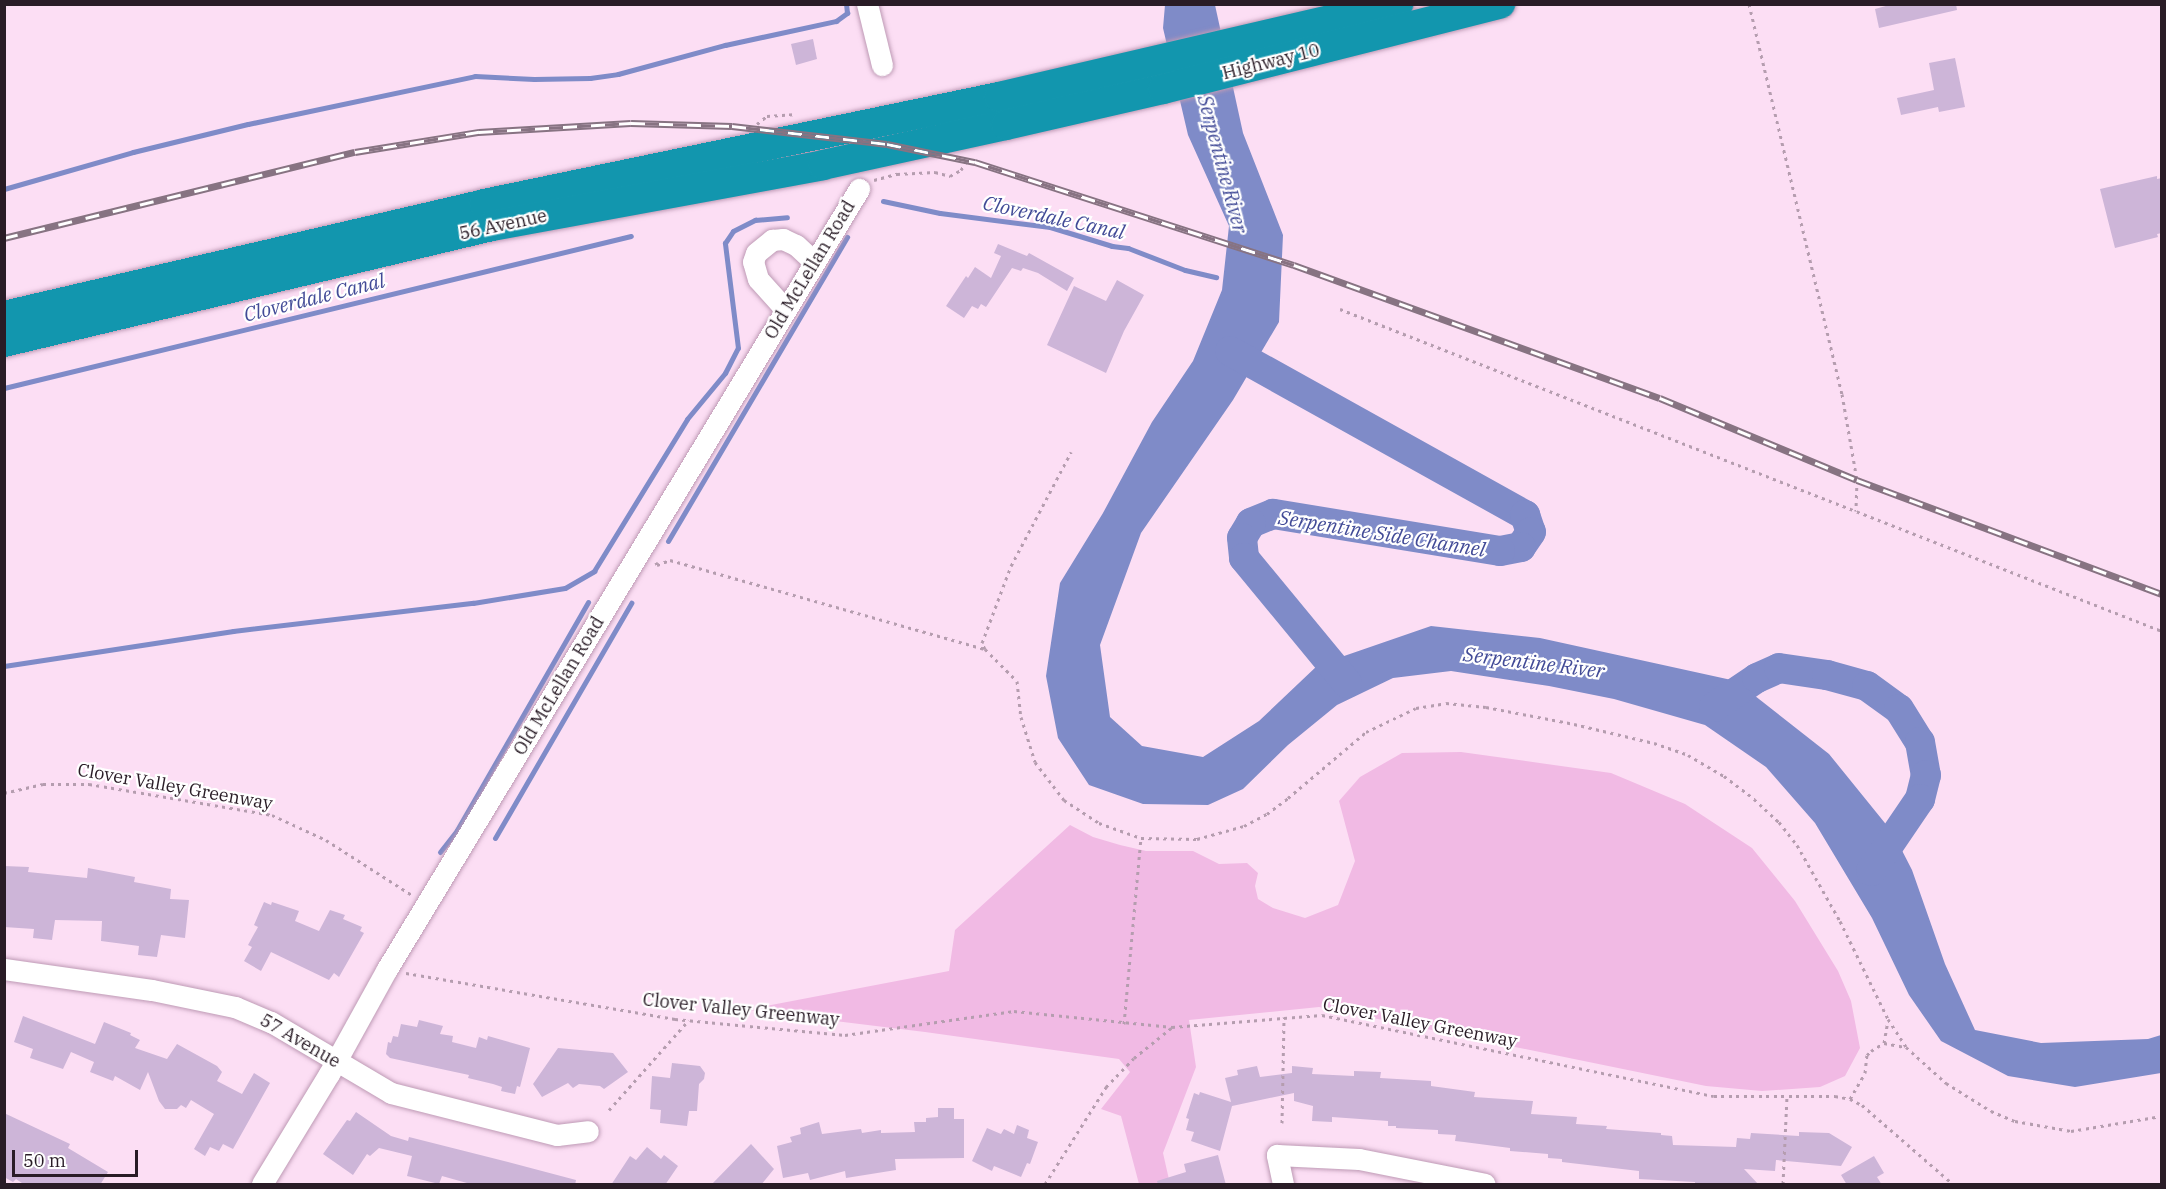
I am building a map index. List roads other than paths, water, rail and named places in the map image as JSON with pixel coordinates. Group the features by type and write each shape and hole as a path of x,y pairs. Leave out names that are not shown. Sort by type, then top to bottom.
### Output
{"highway":[{"name":"Highway 10","path":"1371,24 1398,4"},
{"name":"Highway 10","path":"1003,111 1371,24 1500,4"},
{"name":"56 Avenue","path":"4,316 484,204 1003,111"},
{"name":"56 Avenue","path":"4,342 492,226 823,165 1003,111"}],"street":[{"path":"867,4 882,65"},
{"name":"Old McLellan Road","path":"262,1185 387,969 859,189"},
{"path":"785,309 758,279 753,262 756,252 772,240 783,239 796,245 814,262"},
{"name":"57 Avenue","path":"4,969 152,990 235,1007 271,1022 377,1086 407,1098 557,1135 588,1131"},
{"path":"1283,1185 1278,1155 1359,1159 1485,1185"}],"water":[{"name":"Serpentine River","path":"1165,5 1215,5 1243,133 1283,235 1279,322 1233,400 1141,533 1100,645 1110,717 1142,746 1203,757 1259,721 1318,665 1431,626 1540,638 1736,681 1829,754 1893,833 1912,870 1945,964 1975,1030 2041,1043 2148,1039 2161,1035 2161,1073 2075,1087 2008,1076 1941,1041 1909,995 1872,918 1815,823 1766,767 1705,725 1614,699 1549,686 1451,671 1393,678 1337,705 1288,745 1243,789 1208,805 1143,804 1089,785 1058,738 1046,676 1060,583 1103,513 1152,422 1193,361 1222,290 1229,226 1188,135 1163,28"}],"waterway":[{"path":"4,189 133,152 248,124 475,76 534,79 590,78 618,74 725,45 836,21 847,13 846,4"},
{"name":"Cloverdale Canal","path":"883,201 940,213 1050,227 1112,246 1128,248 1185,270 1216,277"},
{"path":"4,666 233,631 473,603 565,588 594,571 687,419 725,373 738,348 725,243 733,231 755,220 787,217"},
{"name":"Cloverdale Canal","path":"4,388 631,236"},
{"path":"668,541 847,237"},
{"name":"Serpentine Side Channel","path":"1230,351 1525,515 1531,532 1521,547 1500,551 1273,514 1251,523 1242,538 1244,558 1347,683"},
{"path":"440,852 457,830 588,602"},
{"path":"495,838 631,603"},
{"name":"Serpentine Side Channel","path":"1714,707 1757,678 1779,668 1827,675 1867,686 1899,709 1920,742 1926,775 1920,799 1871,871"}],"railway":[{"path":"4,238 355,152 479,132 631,123 732,126 887,144 975,162 1294,265 1660,398 1857,480 2162,594"}]}
